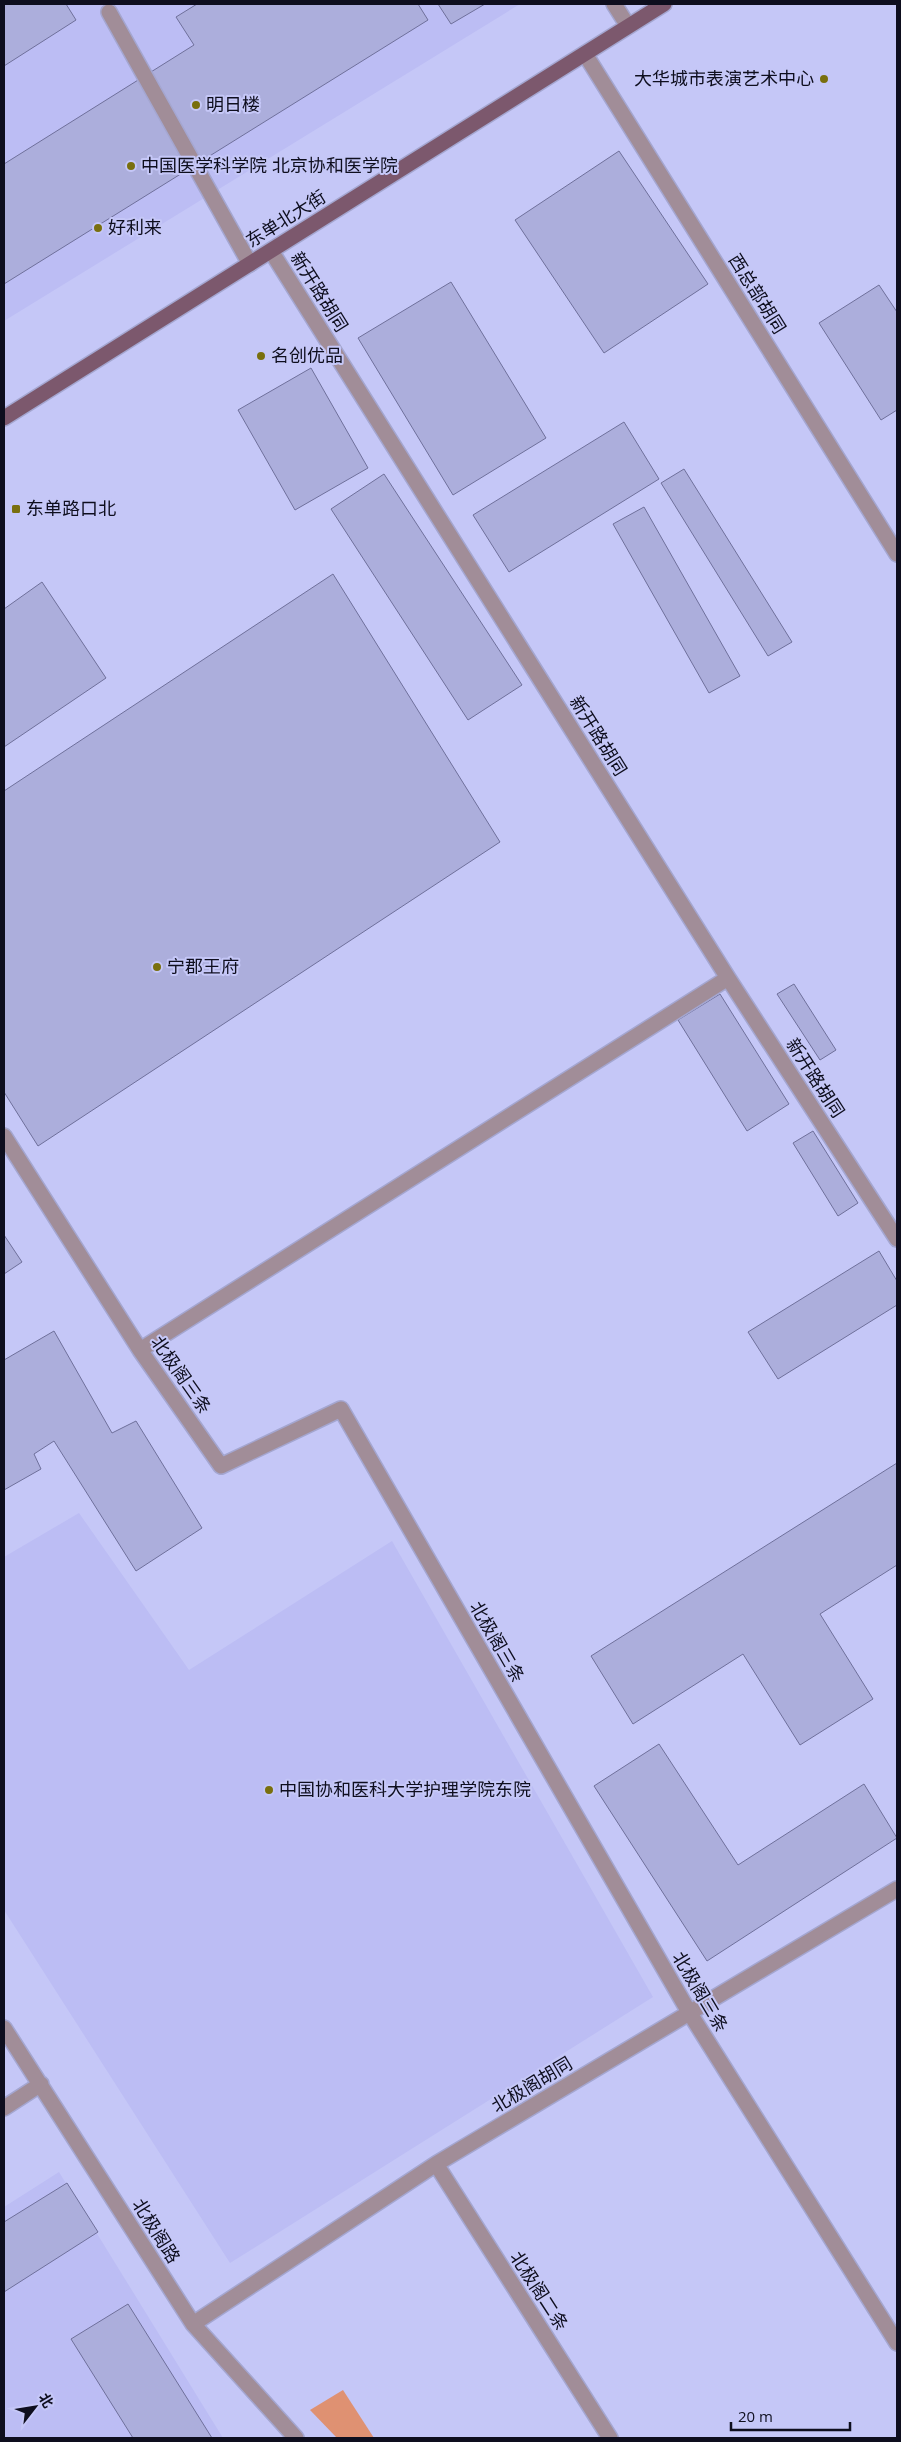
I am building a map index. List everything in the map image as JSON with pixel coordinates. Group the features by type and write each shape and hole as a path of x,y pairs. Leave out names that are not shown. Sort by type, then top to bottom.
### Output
{"main road":[{"name":"东单北大街","path":"4,418 664,4"}],"street":[{"path":"614,4 628,26"},
{"path":"110,12 250,264"},
{"name":"西总部胡同","path":"585,54 897,554"},
{"name":"新开路胡同","path":"271,251 728,978 897,1239"},
{"path":"140,1350 728,978"},
{"name":"北极阁三条","path":"4,1136 140,1350 221,1466 341,1409 689,2012 897,2343"},
{"name":"北极阁胡同","path":"193,2324 436,2164 897,1889"},
{"name":"北极阁路","path":"4,2028 193,2324 296,2438"},
{"path":"4,2108 41,2084"},
{"name":"北极阁二条","path":"436,2164 610,2438"}],"shaded area":[{"name":"中国医学科学院 北京协和医学院","path":"4,4 520,4 4,321"},
{"name":"中国协和医科大学护理学院东院","path":"79,1513 189,1670 392,1541 653,1997 230,2263 4,1910 4,1557"},
{"path":"59,2172 223,2438 4,2438 4,2207"},
{"path":"343,2390 374,2438 337,2438 310,2410"}],"building":[{"path":"4,4 66,4 76,20 4,66"},
{"name":"明日楼","path":"197,4 418,4 428,20 4,284 4,164 194,45 176,17"},
{"path":"438,4 485,4 451,24"},
{"path":"619,151 708,284 604,353 515,220"},
{"path":"451,282 546,438 453,495 358,338"},
{"path":"879,285 897,312 897,410 881,420 819,323"},
{"path":"311,368 368,468 295,510 238,410"},
{"path":"624,422 659,479 509,572 473,515"},
{"path":"684,469 792,642 768,656 661,483"},
{"path":"384,474 522,685 468,720 331,509"},
{"path":"644,507 740,676 709,693 613,524"},
{"name":"宁郡王府","path":"333,574 500,842 38,1146 4,1092 4,791"},
{"path":"42,582 106,678 4,747 4,609"},
{"path":"794,984 836,1050 820,1060 777,994"},
{"path":"720,994 789,1104 747,1131 678,1020"},
{"path":"813,1131 858,1203 838,1216 793,1143"},
{"path":"4,1235 22,1262 4,1274"},
{"path":"879,1251 897,1281 897,1305 778,1379 748,1332"},
{"path":"54,1331 112,1433 136,1421 202,1528 136,1571 54,1441 34,1454 41,1469 4,1490 4,1360"},
{"path":"897,1463 897,1565 820,1614 873,1699 800,1745 743,1654 633,1724 591,1656"},
{"path":"659,1744 738,1865 864,1784 897,1838 707,1961 594,1786"},
{"path":"67,2183 98,2232 4,2292 4,2222"},
{"path":"128,2304 212,2438 133,2438 71,2339"}],"place":[{"name":"大华城市表演艺术中心","path":"824,79"},
{"name":"明日楼","path":"196,105"},
{"name":"中国医学科学院 北京协和医学院","path":"131,166"},
{"name":"好利来","path":"98,228"},
{"name":"名创优品","path":"261,356"},
{"name":"东单路口北","path":"16,509"},
{"name":"宁郡王府","path":"157,967"},
{"name":"中国协和医科大学护理学院东院","path":"269,1790"}]}
